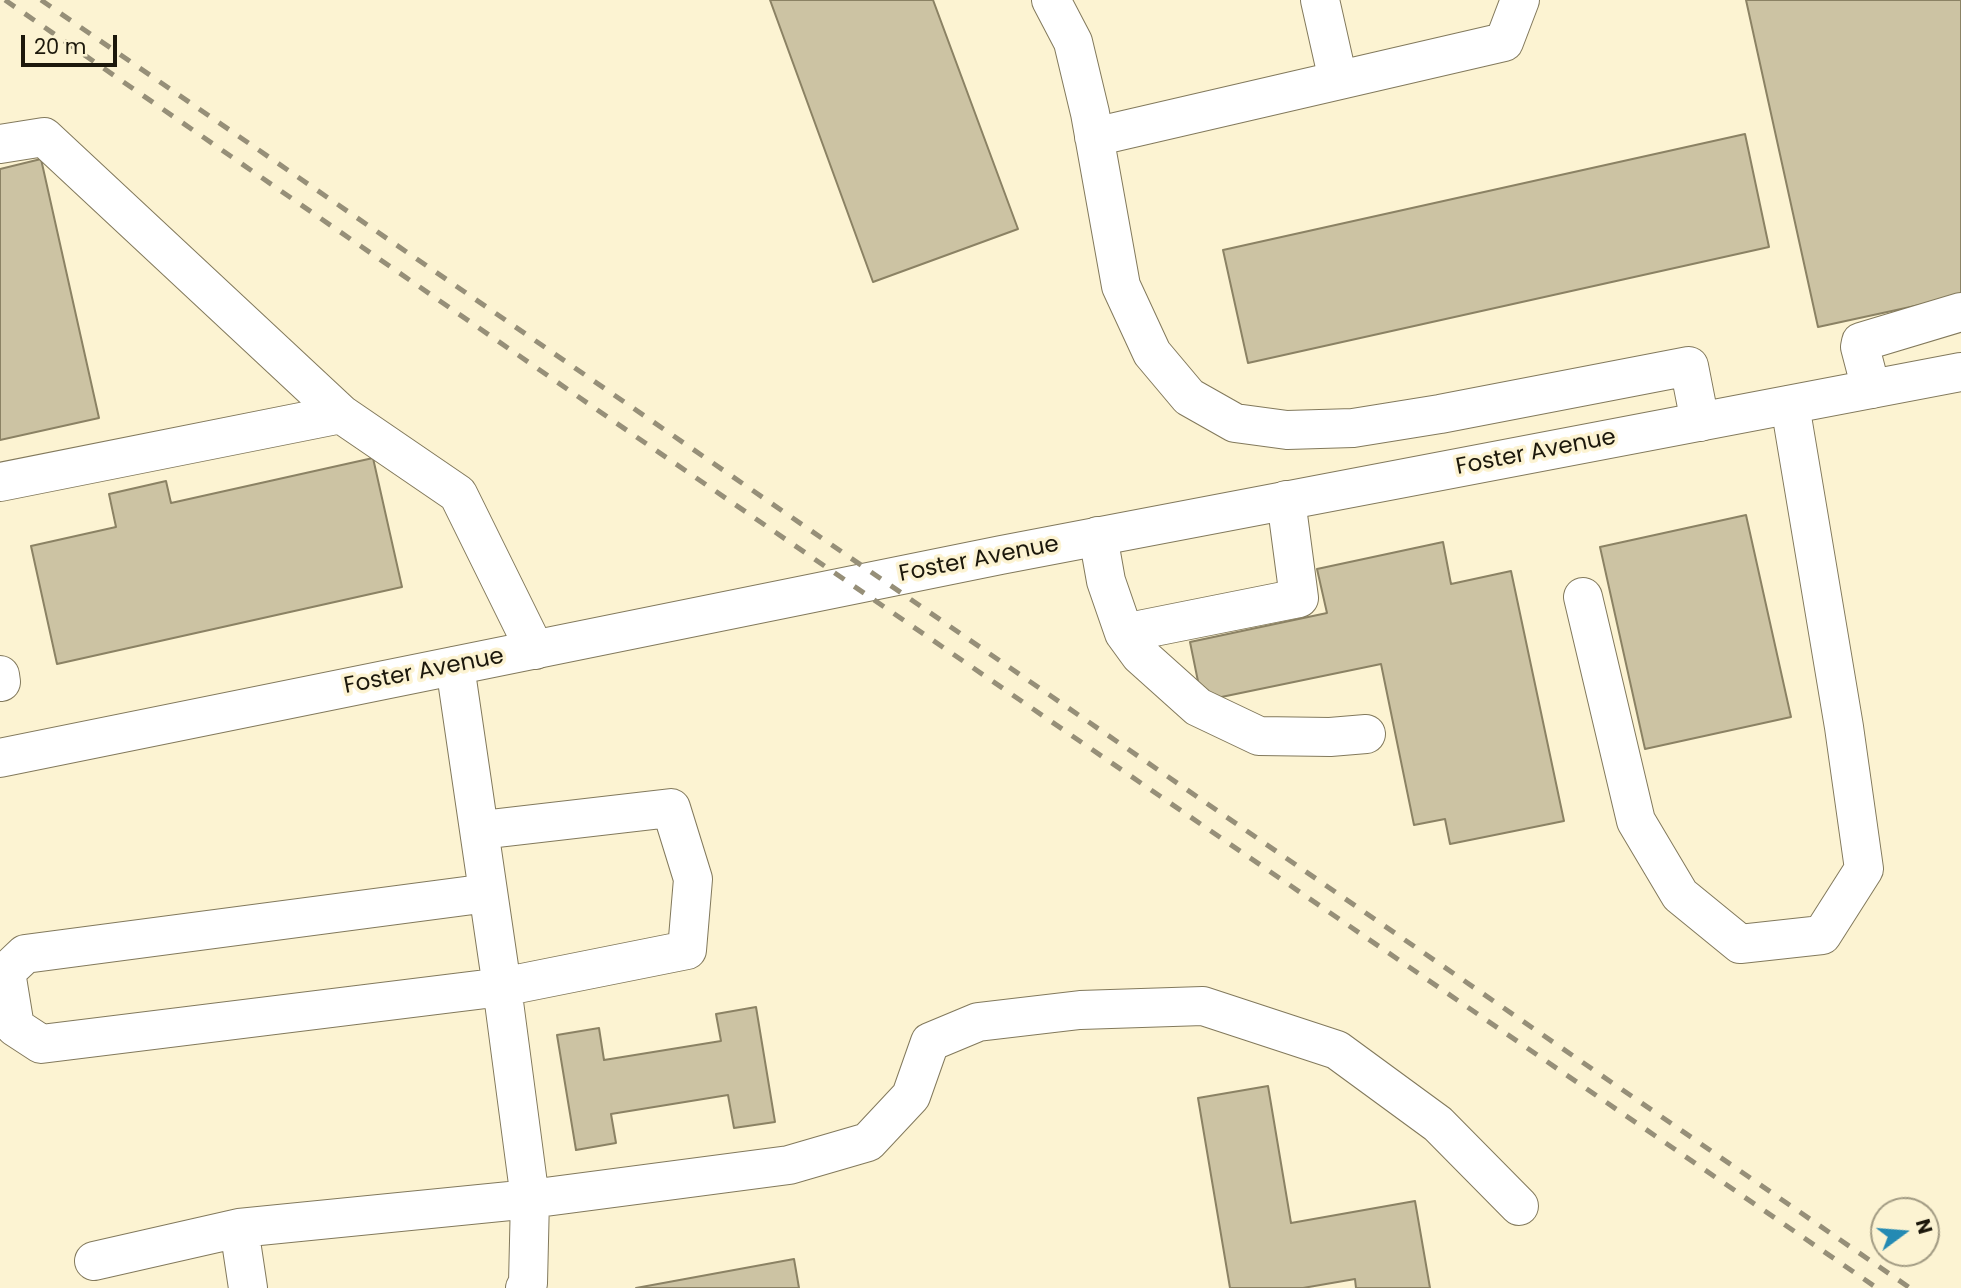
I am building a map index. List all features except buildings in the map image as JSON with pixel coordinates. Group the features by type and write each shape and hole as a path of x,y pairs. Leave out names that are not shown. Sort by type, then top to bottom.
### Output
{"main road":[{"path":"1051,0 1073,42 1094,137 1121,286 1152,353 1189,397 1235,423 1287,430 1353,428 1689,366 1700,422"},
{"path":"1320,0 1338,80"},
{"path":"1094,137 1504,42 1520,0"},
{"path":"0,144 44,137 341,414 458,494 534,650"},
{"path":"1871,389 1861,342 1961,313"},
{"name":"Foster Avenue","path":"0,758 1098,536 1961,372"},
{"path":"1583,597 1636,821 1680,895 1740,944 1822,935 1864,869 1844,726 1790,405"},
{"path":"0,482 341,414"},
{"path":"1124,633 1299,598 1286,500"},
{"path":"1098,536 1106,581 1124,633 1140,655 1198,707 1259,736 1330,737 1366,734"},
{"path":"455,666 481,830 530,1199 528,1283 525,1288"},
{"path":"0,675 1,681"},
{"path":"481,830 671,808 693,880 687,950 502,987 41,1044 15,1027 6,972 25,954 488,893"},
{"path":"94,1261 239,1228 530,1199 789,1165 868,1142 911,1096 930,1042 978,1022 1080,1010 1203,1006 1338,1050 1438,1124 1519,1206"},
{"path":"239,1228 248,1288"}],"railway":[{"path":"5,0 1877,1288"},
{"path":"41,0 1910,1288"}]}
